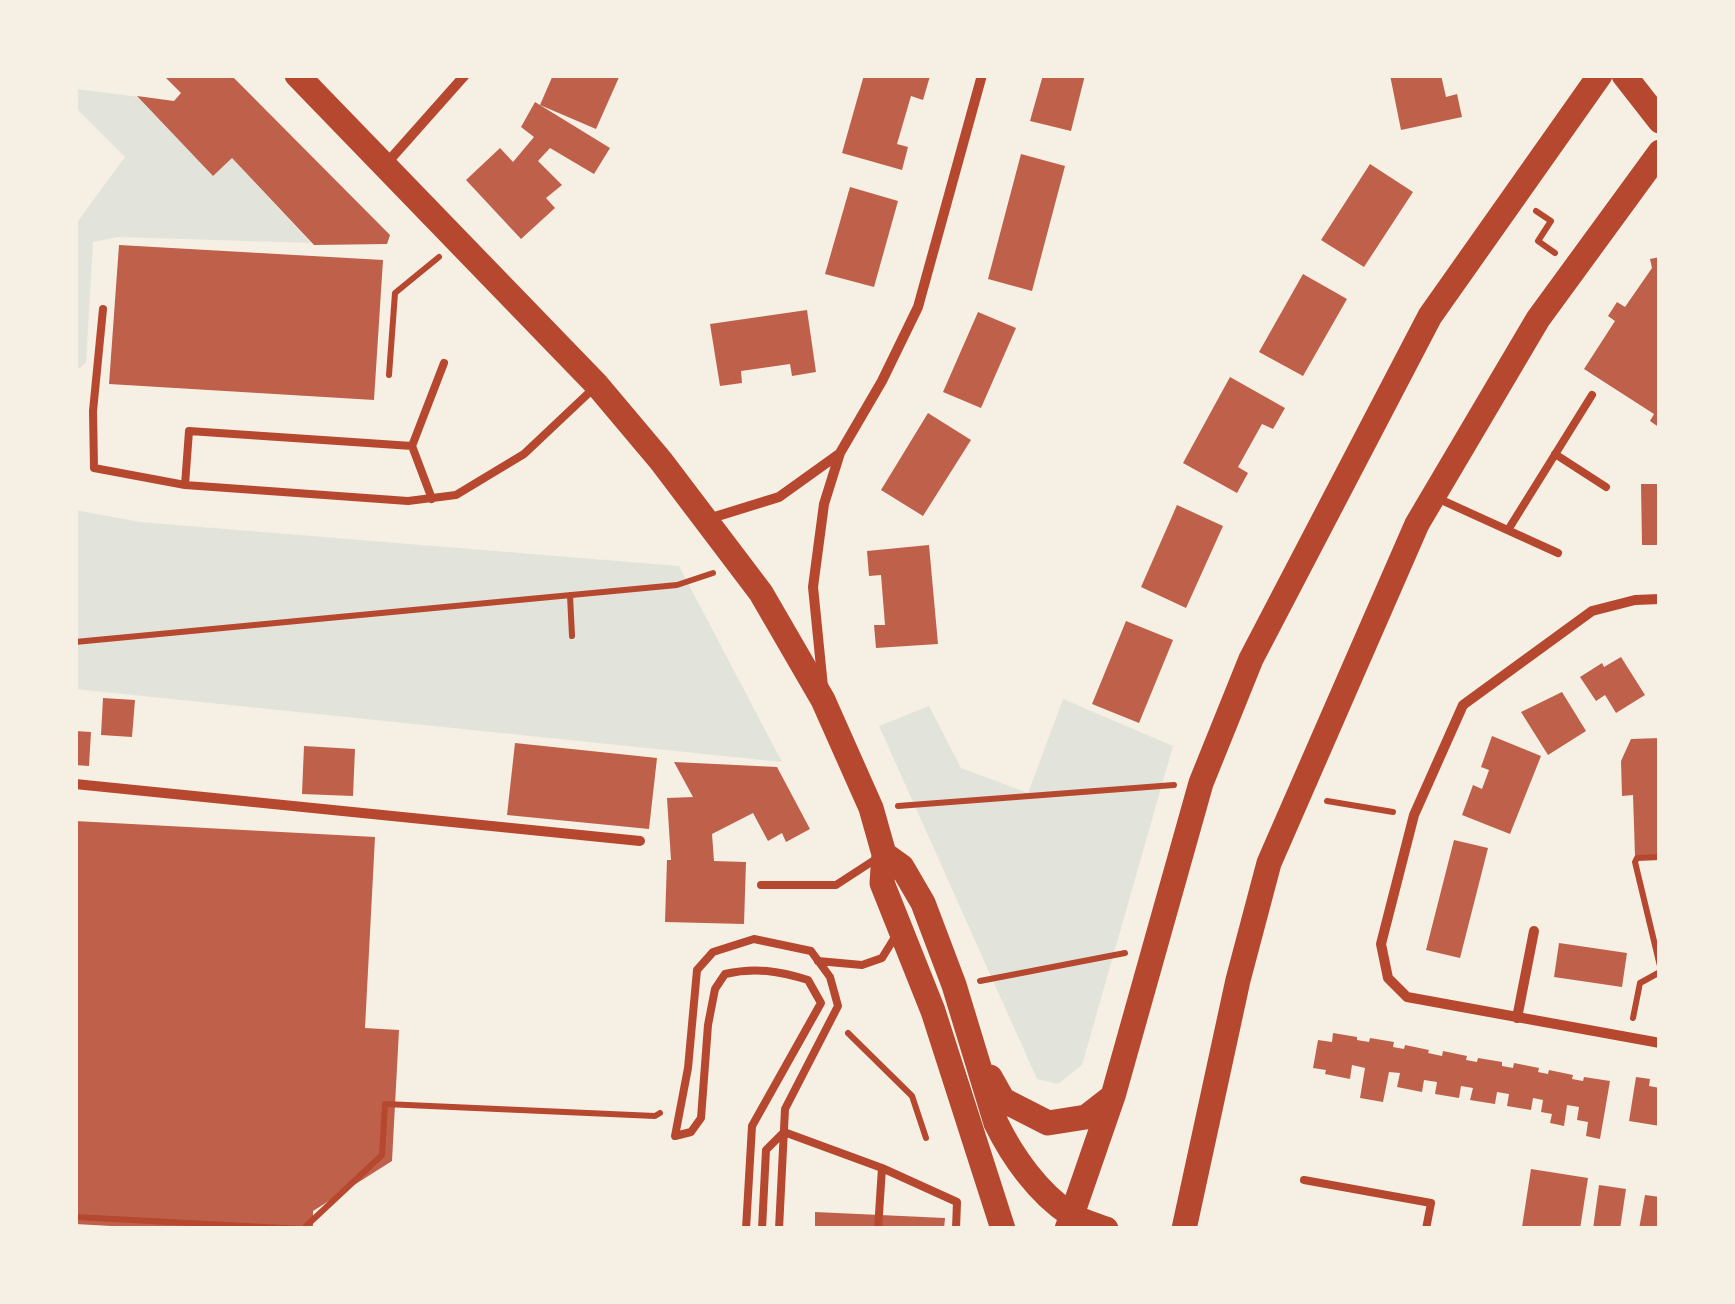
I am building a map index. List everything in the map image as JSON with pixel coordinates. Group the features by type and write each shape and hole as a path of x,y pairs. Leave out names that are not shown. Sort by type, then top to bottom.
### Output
{"main road":[{"path":"298,75 597,385 761,592 823,700 871,808 884,854 882,884 932,1011 1003,1229"},
{"path":"1069,1222 1113,1096 1201,783 1251,659 1430,316 1600,75"},
{"path":"1624,75 1660,121"},
{"path":"1184,1229 1238,980 1269,863 1416,524 1538,319 1660,152"},
{"path":"884,854 902,867 922,902 1006,1144 1069,1222 1106,1229"},
{"path":"972,1044 1003,1100 1048,1123 1086,1117 1113,1096"}],"street":[{"path":"385,164 465,75"},
{"path":"823,700 823,669 812,587 824,504 840,453 882,382 918,307 982,75"},
{"path":"706,519 779,497 840,453"},
{"path":"1660,599 1635,600 1592,611 1474,694 1455,717 1414,815 1382,944 1388,978 1407,997 1660,1043"},
{"path":"75,784 640,841"},
{"path":"1517,1018 1534,930"}],"lane":[{"path":"103,310 93,411 94,468 184,485 408,501 456,495 524,454 597,385"},
{"path":"432,499 412,446 444,363"},
{"path":"1508,530 1592,395"},
{"path":"184,485 190,431 412,446"},
{"path":"1555,454 1606,487"},
{"path":"1432,496 1558,553"},
{"path":"760,886 836,885 884,854"},
{"path":"818,961 862,964 882,958 894,942 898,924"},
{"path":"746,1229 752,1126 822,1002 808,980 778,970 744,969 725,974 715,990 708,1024 701,1118 690,1132 675,1136 688,1068 698,970 713,952 754,939 811,950 830,977 838,1006 784,1109 779,1229"},
{"path":"784,1132 882,1168 957,1202 956,1229"},
{"path":"762,1229 766,1150 784,1132"},
{"path":"878,1229 882,1168"},
{"path":"1304,1180 1431,1203 1426,1229"}],"path":[{"path":"1515,196 1551,221 1538,241 1576,268"},
{"path":"389,375 394,293 459,240"},
{"path":"75,642 677,585 738,564"},
{"path":"570,595 572,636"},
{"path":"871,808 1201,783"},
{"path":"1298,797 1414,815"},
{"path":"1629,1038 1640,983 1660,969 1635,862 1637,858 1660,857"},
{"path":"954,986 1156,948"},
{"path":"846,1017 849,1036 912,1096 926,1138"},
{"path":"75,1217 302,1229 382,1155 386,1104 656,1116 666,1110"}],"shaded area":[{"path":"75,89 140,97 213,176 232,158 311,243 118,237 93,242 86,363 75,371 75,225 125,157 75,107"},
{"path":"75,510 140,522 679,566 782,762 75,689"},
{"path":"1063,699 1173,746 1082,1065 1058,1084 1037,1079 879,726 929,706 961,768 1028,793"}],"building":[{"path":"163,75 231,75 390,235 387,244 314,245 232,158 213,176 137,96 174,101 181,93"},
{"path":"553,75 620,75 596,129 540,105"},
{"path":"864,75 930,76 923,100 911,96 897,144 908,147 902,170 842,153"},
{"path":"1043,75 1085,75 1071,131 1030,121"},
{"path":"1390,75 1441,75 1446,97 1457,94 1462,117 1401,130"},
{"path":"535,102 610,148 594,174 550,148 538,161 562,185 546,198 555,208 521,239 466,180 500,148 513,162 534,137 521,127"},
{"path":"1021,154 1065,166 1032,291 988,279"},
{"path":"1370,164 1413,192 1364,267 1321,240"},
{"path":"850,187 898,201 874,287 825,274"},
{"path":"119,245 383,260 374,400 109,384"},
{"path":"1660,257 1660,428 1650,421 1654,414 1584,369 1615,321 1608,316 1617,302 1625,307 1652,268 1650,259"},
{"path":"1303,274 1347,299 1303,376 1259,352"},
{"path":"807,310 816,372 792,376 790,364 741,371 742,383 720,386 710,324"},
{"path":"978,312 1016,328 981,408 943,392"},
{"path":"1230,377 1285,408 1273,429 1262,424 1238,467 1248,473 1237,493 1183,463"},
{"path":"928,413 971,440 923,516 881,490"},
{"path":"1641,484 1660,484 1660,545 1642,545"},
{"path":"1177,505 1223,526 1186,608 1141,587"},
{"path":"929,545 938,644 876,648 874,625 885,625 881,575 869,576 867,551"},
{"path":"1126,621 1173,640 1139,723 1092,704"},
{"path":"1621,657 1645,695 1616,713 1605,695 1596,701 1580,677"},
{"path":"1562,692 1586,731 1548,755 1521,712"},
{"path":"103,698 135,700 132,737 101,735"},
{"path":"75,731 91,732 89,766 75,765"},
{"path":"1492,736 1541,756 1510,834 1462,815 1473,785 1482,789 1489,770 1481,767"},
{"path":"1660,738 1660,855 1635,856 1633,795 1622,796 1621,761 1631,739"},
{"path":"515,743 657,758 649,829 507,815"},
{"path":"304,746 355,749 353,796 302,794"},
{"path":"674,762 777,767 810,829 786,842 782,833 768,841 753,813 712,834 714,861 746,862 744,924 665,922 667,860 671,860 667,798 693,797"},
{"path":"75,821 375,837 365,1028 399,1030 392,1161 313,1211 313,1229 165,1229 75,1224"},
{"path":"1454,840 1488,848 1460,958 1426,950"},
{"path":"1559,943 1627,953 1622,987 1554,977"},
{"path":"1333,1033 1369,1042 1370,1038 1394,1042 1393,1047 1404,1049 1405,1045 1442,1056 1443,1051 1467,1056 1466,1060 1502,1062 1502,1066 1513,1068 1514,1063 1539,1068 1538,1072 1573,1075 1572,1079 1583,1081 1584,1077 1610,1081 1600,1139 1586,1136 1588,1122 1577,1120 1579,1107 1567,1105 1564,1126 1550,1123 1552,1114 1541,1112 1543,1100 1533,1098 1531,1110 1507,1106 1509,1094 1497,1092 1495,1104 1470,1100 1473,1088 1461,1086 1459,1098 1435,1094 1437,1082 1424,1080 1422,1092 1397,1087 1400,1073 1389,1072 1383,1102 1360,1098 1365,1068 1352,1065 1350,1079 1313,1068 1318,1040 1332,1042"},
{"path":"1636,1077 1650,1079 1649,1086 1660,1088 1660,1126 1629,1121"},
{"path":"1531,1169 1588,1178 1580,1229 1522,1227"},
{"path":"1599,1185 1626,1189 1620,1229 1593,1229"},
{"path":"1645,1195 1660,1197 1660,1229 1639,1229"},
{"path":"815,1212 945,1218 944,1229 815,1229"}]}
